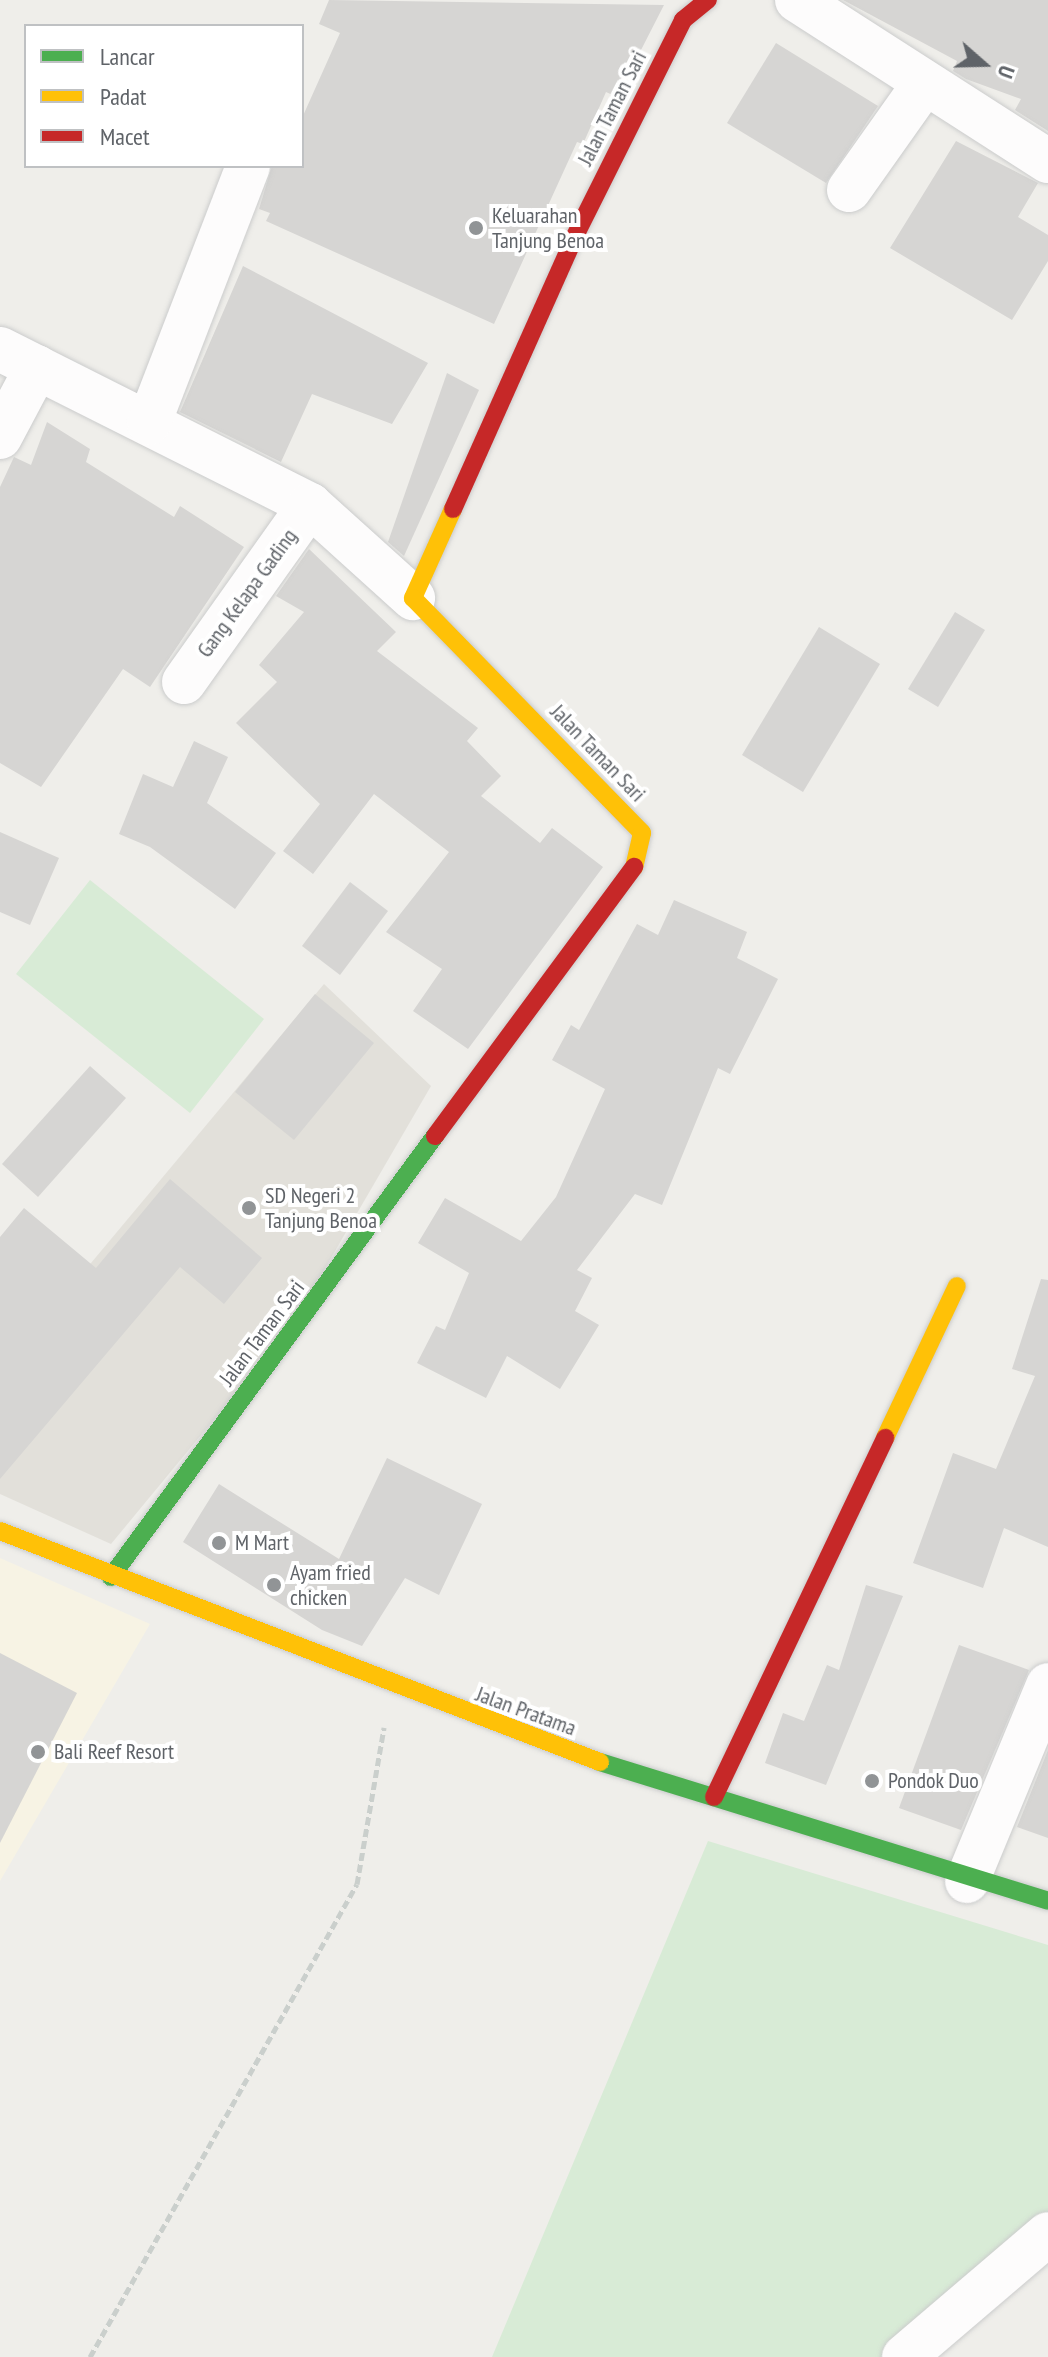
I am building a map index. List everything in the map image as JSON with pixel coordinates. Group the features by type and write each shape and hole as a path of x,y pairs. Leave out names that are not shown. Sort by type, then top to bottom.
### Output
{"street":[{"name":"Jalan Taman Sari","path":"111,1577 644,847 642,833 413,598 574,238 683,20 708,0"},
{"path":"797,0 1048,161"},
{"path":"849,190 924,84"},
{"path":"149,423 247,168"},
{"path":"0,437 18,358 310,505 413,598"},
{"name":"Gang Kelapa Gading","path":"184,682 310,505"},
{"path":"714,1797 957,1286"},
{"name":"Jalan Pratama","path":"0,1531 391,1686 967,1881 1048,1901"},
{"path":"967,1881 1048,1685"},
{"path":"904,2357 1048,2234"}],"path":[{"path":"90,2357 357,1884 391,1686"}],"shaded area":[{"name":"SD Negeri 2 Tanjung Benoa","path":"324,984 431,1086 292,1325 111,1544 0,1494 0,1372"},
{"name":"Bali Reef Resort","path":"0,1558 150,1624 0,1881"}],"green space":[{"path":"90,880 264,1019 190,1113 16,974"},
{"path":"708,1841 1048,1945 1048,2220 888,2357 492,2357"}],"building":[{"path":"329,0 664,5 617,97 606,92 583,144 577,142 494,324 266,221 270,213 259,209 271,168 304,168 304,114 340,33 319,24"},
{"path":"843,0 1048,0 1048,131 1015,110 1021,99 966,79 953,71 957,61"},
{"path":"776,43 878,106 826,183 727,123"},
{"path":"956,141 1038,183 1018,217 1048,235 1048,261 1012,320 890,248"},
{"path":"243,266 428,363 392,424 312,394 281,462 180,412"},
{"path":"447,373 479,390 404,556 388,542"},
{"path":"47,422 90,449 86,462 174,517 180,506 244,547 150,687 123,669 41,787 0,763 0,487 14,457 31,465"},
{"path":"309,549 396,632 377,651 478,728 467,741 501,776 481,796 540,843 552,828 603,867 468,1049 413,1011 442,969 386,932 449,852 374,794 313,874 283,851 320,804 236,723 277,682 259,665 304,612 276,596"},
{"path":"955,612 985,630 938,707 908,689"},
{"path":"819,627 880,664 803,792 742,755"},
{"path":"194,741 228,757 207,803 276,853 235,909 150,847 119,834 143,774 173,787"},
{"path":"0,832 59,858 30,925 0,912"},
{"path":"350,882 388,911 340,975 302,946"},
{"path":"674,900 747,932 737,958 778,979 730,1074 718,1068 662,1205 635,1194 577,1270 592,1278 575,1311 599,1325 560,1389 507,1356 486,1398 417,1363 436,1326 445,1330 469,1273 418,1243 445,1198 521,1241 556,1197 605,1089 552,1060 571,1025 579,1030 637,924 658,935"},
{"path":"315,994 374,1043 294,1140 235,1092"},
{"path":"90,1066 126,1098 38,1197 2,1164"},
{"path":"170,1179 262,1258 224,1304 180,1267 0,1479 0,1237 24,1208 96,1268"},
{"path":"1041,1279 1048,1280 1048,1547 1004,1528 983,1588 913,1563 953,1453 996,1469 1035,1376 1012,1369"},
{"path":"387,1458 482,1504 439,1595 405,1578 362,1646 322,1630 183,1542 219,1484 339,1559"},
{"path":"866,1585 903,1596 826,1785 765,1763 783,1713 804,1721 827,1665 839,1670"},
{"path":"959,1645 1029,1670 961,1830 899,1808"},
{"path":"0,1653 77,1693 0,1843"},
{"path":"1048,1750 1048,1838 1017,1827"}],"traffic: fast":[{"path":"111,1577 435,1136"},
{"path":"600,1762 1048,1901"}],"traffic: slow":[{"path":"453,509 413,598 642,833 634,867"},
{"path":"885,1438 957,1286"},
{"path":"0,1531 600,1762"}],"traffic: jam":[{"path":"453,509 574,238 683,20 708,0"},
{"path":"435,1136 634,867"},
{"path":"714,1797 885,1438"}],"place":[{"name":"Keluarahan Tanjung Benoa","path":"476,228"},
{"name":"SD Negeri 2 Tanjung Benoa","path":"249,1208"},
{"name":"M Mart","path":"219,1543"},
{"name":"Ayam fried chicken","path":"274,1585"},
{"name":"Bali Reef Resort","path":"38,1752"},
{"name":"Pondok Duo","path":"872,1781"}]}
